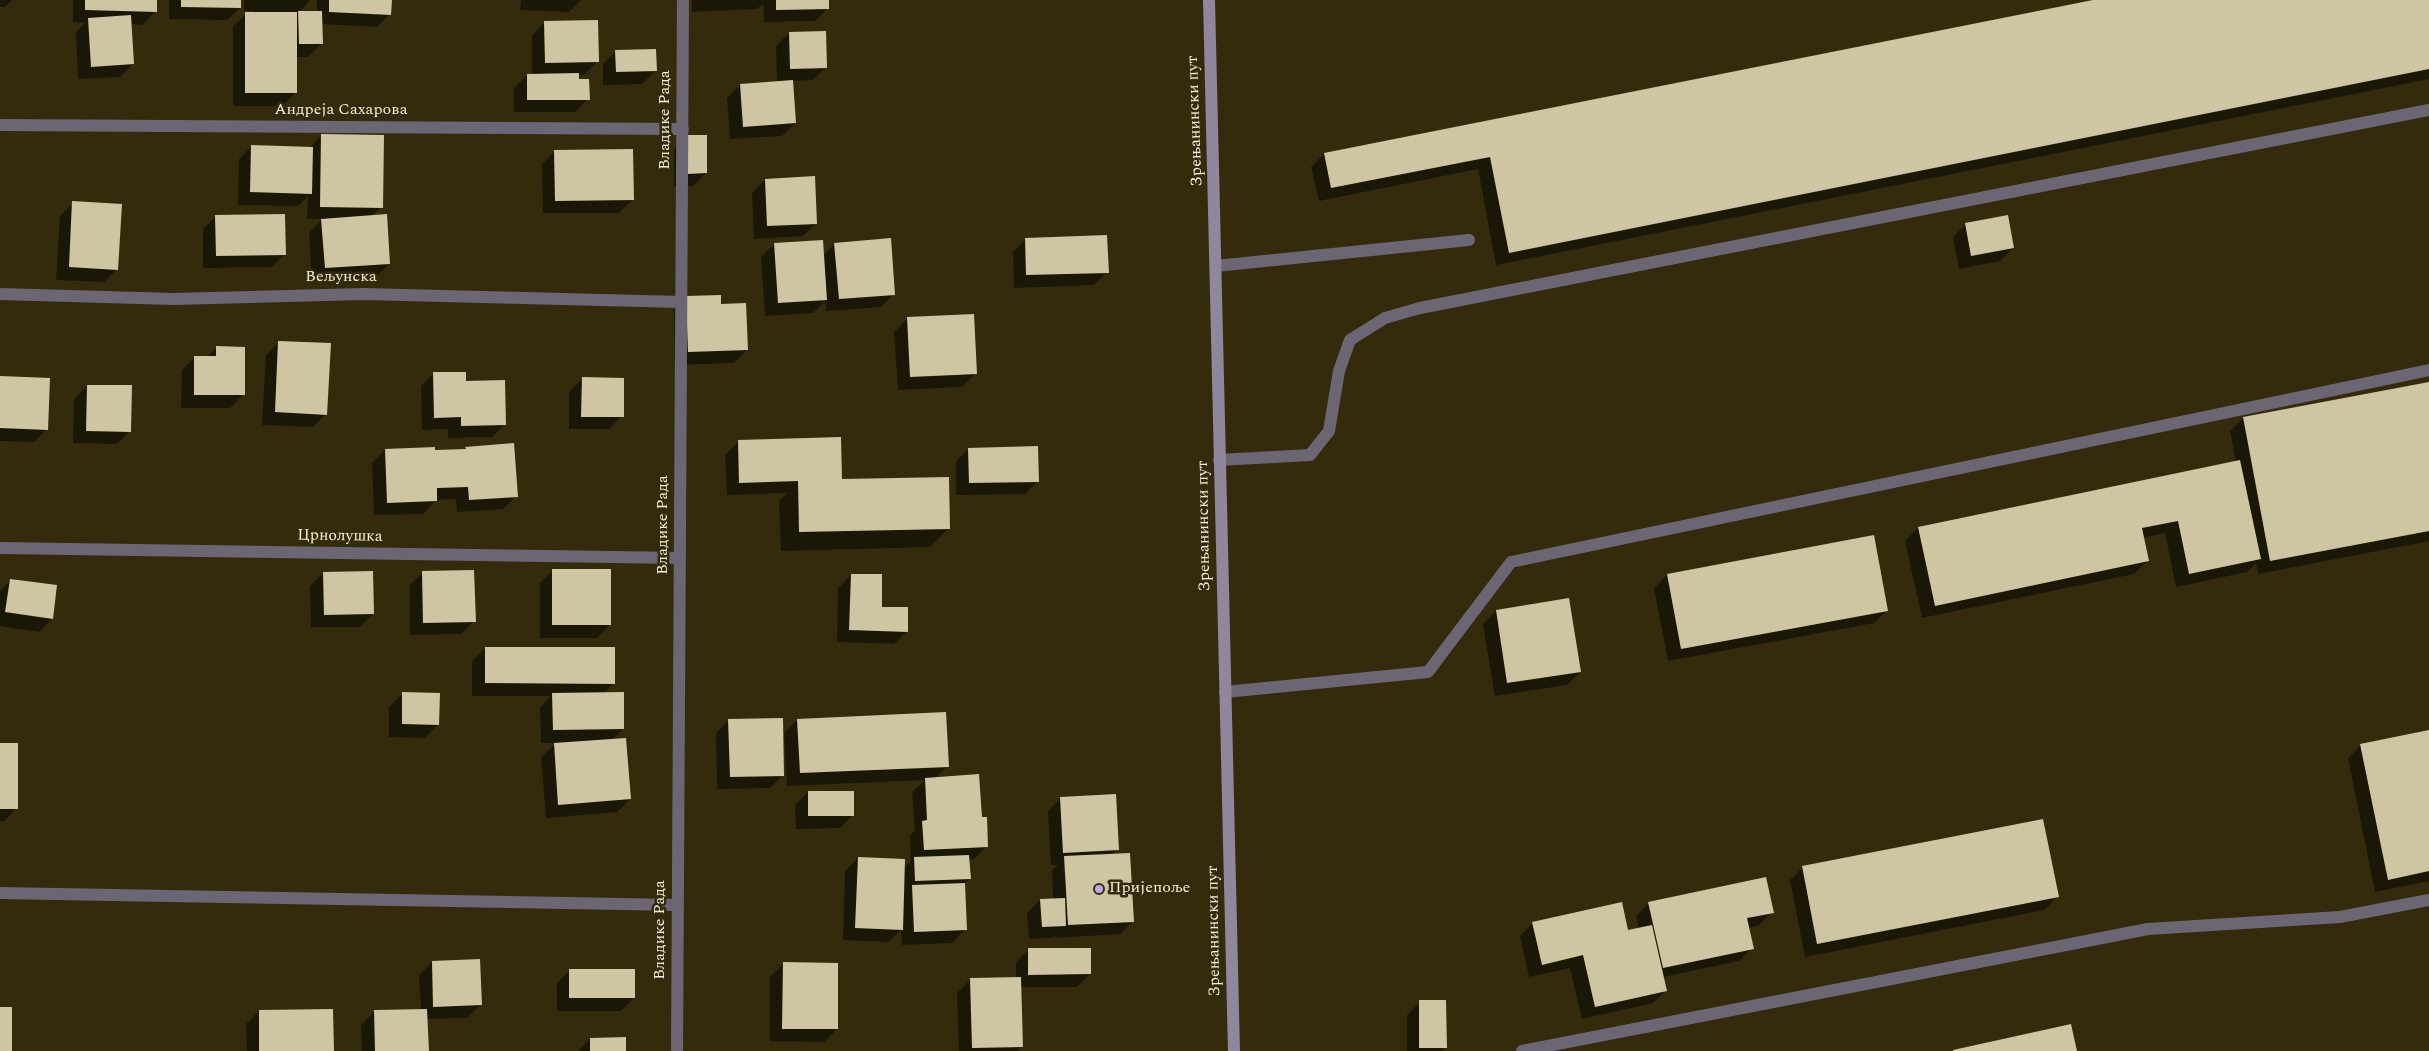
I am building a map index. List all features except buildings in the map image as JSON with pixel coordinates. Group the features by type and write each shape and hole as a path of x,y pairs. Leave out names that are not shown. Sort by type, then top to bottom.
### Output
{"main road":[{"name":"Зрењанински пут","path":"1209,0 1234,1051"}],"street":[{"name":"Владике Рада","path":"677,1051 683,0"},
{"path":"1219,460 1310,455 1329,431 1339,370 1350,340 1385,318 1420,308 2429,110"},
{"name":"Андреја Сахарова","path":"0,125 682,129"},
{"path":"1216,266 1469,240"},
{"name":"Вељунска","path":"0,294 174,299 363,294 682,302"},
{"path":"1225,692 1428,672 1511,562 2429,370"},
{"name":"Црнолушка","path":"0,548 680,558"},
{"path":"0,893 59,892 678,906"},
{"path":"1522,1051 2148,928 2340,917 2429,900"}],"place":[{"name":"Пријепоље","path":"1099,889"}]}
